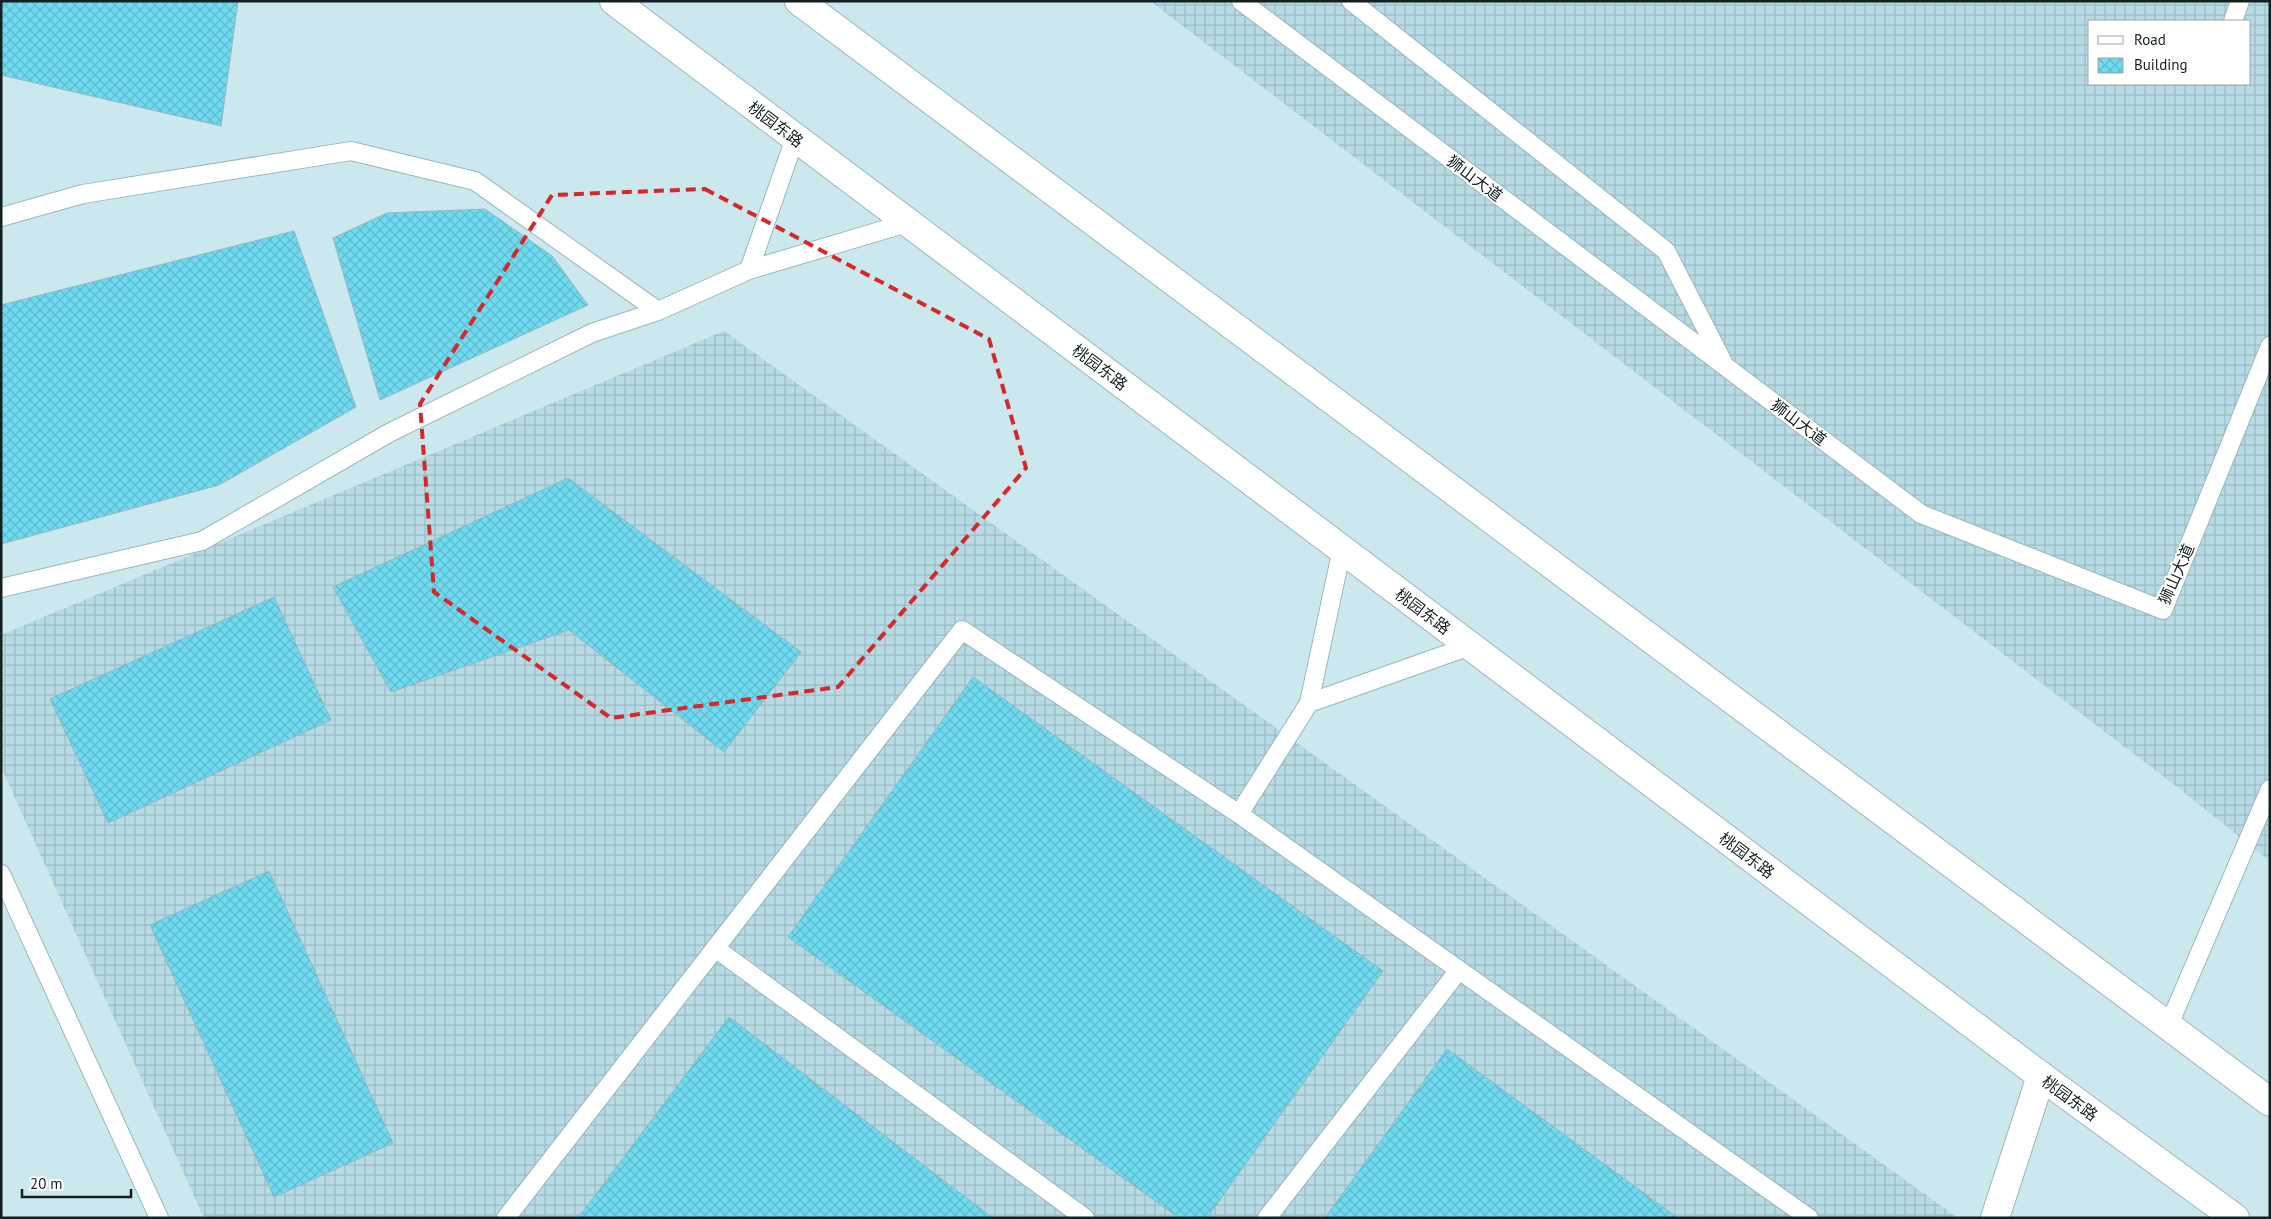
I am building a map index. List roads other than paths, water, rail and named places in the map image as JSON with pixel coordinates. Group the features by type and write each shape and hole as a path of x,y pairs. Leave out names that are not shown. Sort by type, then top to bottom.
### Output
{"main road":[{"name":"桃园东路","path":"614,1 2041,1076 2235,1218"},
{"path":"799,1 2270,1102"},
{"path":"1994,1218 2041,1076"}],"lane":[{"name":"狮山大道","path":"1241,1 1921,514 2162,610 2270,346"},
{"path":"1351,1 1666,251 1726,367"},
{"path":"2233,20 2240,1"},
{"path":"749,270 795,138"},
{"path":"1,217 83,194 351,151 475,181 658,311"},
{"path":"1,588 202,541 389,433 592,333 658,311 749,270 907,222"},
{"path":"1239,814 1309,703 1342,549"},
{"path":"506,1218 962,630 1239,814 1809,1218"},
{"path":"1309,703 1470,646"},
{"path":"2168,1027 2270,789"},
{"path":"1,874 159,1218"},
{"path":"715,948 1085,1218"},
{"path":"1267,1218 1459,970"}]}
